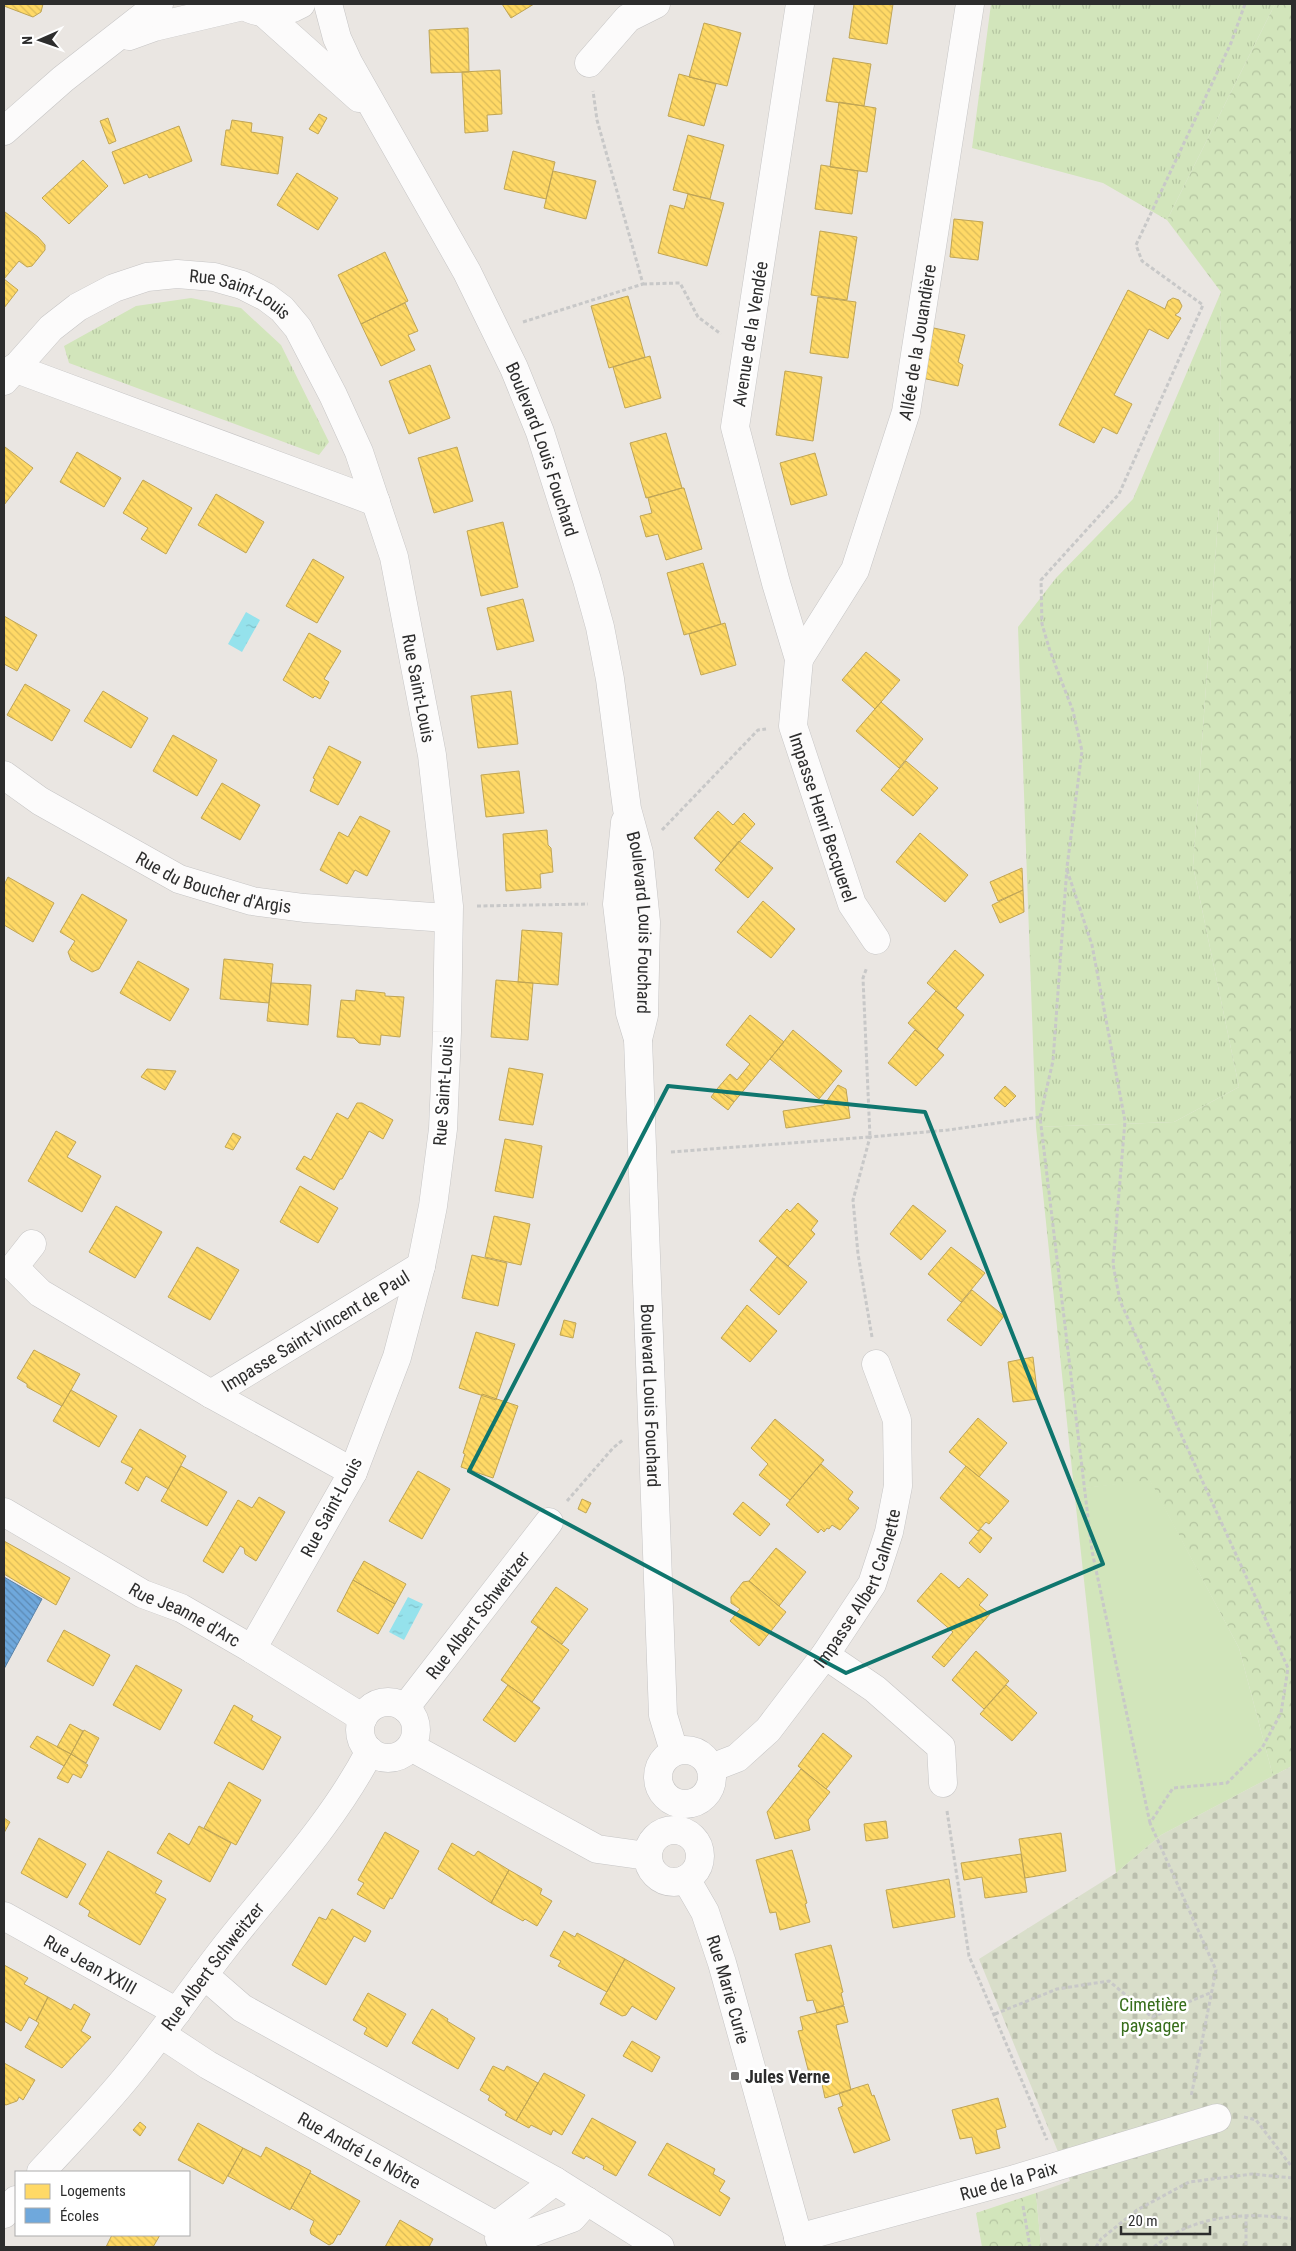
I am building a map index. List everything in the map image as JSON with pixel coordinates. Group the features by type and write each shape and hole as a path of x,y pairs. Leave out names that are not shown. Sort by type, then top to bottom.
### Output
{"street":[{"path":"4,131 63,79 114,42 159,4"},
{"path":"114,42 154,27 249,7 278,13 301,4"},
{"name":"Boulevard Louis Fouchard","path":"328,4 337,38 348,64 467,272 493,324 540,432 557,481 600,627 610,679 627,809 640,853 646,915 644,1015 638,1038"},
{"path":"589,63 628,18 656,4"},
{"name":"Avenue de la Vendée","path":"799,658 776,583 735,427 800,4"},
{"name":"Allée de la Jouandière","path":"799,658 855,570 906,412 970,4"},
{"name":"Boulevard Louis Fouchard","path":"249,7 296,39 380,118"},
{"name":"Rue Saint-Louis","path":"252,1649 354,1472 397,1357 421,1266 433,1206 443,1129 447,1032 448,912 432,755 394,557 376,502 359,452 333,395 298,328 277,305 242,285 214,277 178,274 147,277 114,288 78,306 58,322 9,374 376,502"},
{"name":"Impasse Henri Becquerel","path":"799,658 793,726 852,904 876,940"},
{"name":"Rue du Boucher d'Argis","path":"4,775 48,806 179,879 261,902 304,908 448,912"},
{"name":"Boulevard Louis Fouchard","path":"627,809 617,904 630,1013 638,1038 663,1715 674,1752"},
{"name":"Impasse Saint-Vincent de Paul","path":"32,1244 14,1267 40,1294 211,1394 354,1472"},
{"name":"Impasse Saint-Vincent de Paul","path":"211,1394 421,1266"},
{"name":"Impasse Albert Calmette","path":"711,1768 737,1758 753,1746 768,1730 825,1655 872,1584 889,1532 898,1486 897,1420 876,1364"},
{"name":"Rue Jeanne d'Arc","path":"4,1512 144,1594 181,1608 252,1649 363,1718"},
{"name":"Rue Albert Schweitzer","path":"405,1708 549,1522"},
{"path":"825,1655 875,1689 941,1747 943,1783"},
{"path":"382,1703 398,1704 405,1708 415,1722 416,1730 411,1747 406,1752 391,1758 383,1758 370,1751 361,1736 363,1718 374,1706 382,1703"},
{"path":"411,1747 597,1849 652,1846 664,1832 682,1831 690,1835 696,1842 700,1858 698,1866 686,1879 669,1882 660,1878 654,1872 652,1846 656,1813 662,1793"},
{"path":"691,1750 706,1760 711,1768 711,1786 700,1800 684,1805 668,1799 658,1785 658,1769 661,1762 674,1752 691,1750"},
{"name":"Rue Albert Schweitzer","path":"42,2171 128,2075 161,2034 204,1975 349,1789 370,1751"},
{"path":"696,1842 703,1819 700,1800"},
{"name":"Rue Marie Curie","path":"686,1879 705,1912 722,1963 799,2243"},
{"name":"Rue Jean XXIII","path":"4,1916 177,2012"},
{"path":"204,1975 242,2008 555,2180 660,2247"},
{"name":"Rue André Le Nôtre","path":"161,2034 208,2065 499,2237"},
{"name":"Rue de la Paix","path":"799,2243 1217,2118"},
{"path":"499,2237 555,2180"},
{"path":"4,2214 15,2201"},
{"path":"499,2237 525,2235 572,2218 587,2201"}],"path":[{"path":"1185,2128 1216,1970 1150,1823 1092,1551 1040,1117 1053,1061 1066,868 1082,751 1073,712 1042,624 1041,580 1119,494 1203,305 1142,261 1136,244 1231,43 1245,4"},
{"path":"589,63 597,120 643,284"},
{"path":"523,322 643,284 680,283 698,317 747,353"},
{"path":"658,834 758,730 793,726"},
{"path":"1066,868 1092,945 1125,1120 1113,1264 1120,1301 1288,1668 1281,1713 1262,1748 1227,1783 1173,1788 1150,1823"},
{"path":"448,912 617,904"},
{"path":"876,940 863,978 870,1138 852,1200 858,1254 876,1364"},
{"path":"670,1152 870,1138 948,1130 1040,1117"},
{"path":"549,1522 612,1448 651,1418"},
{"path":"943,1783 969,1956 1057,2166"},
{"path":"994,2014 1056,1989 1109,1981 1152,2017 1211,1993"},
{"path":"1217,2118 1235,2114 1256,2120 1292,2167"},
{"path":"1096,2247 1101,2239 1137,2210 1189,2182 1252,2174 1292,2178"},
{"path":"1016,2179 1026,2218 1030,2247"},
{"path":"1154,2247 1163,2240 1196,2224 1233,2215 1265,2214 1292,2219"},
{"path":"1246,2215 1246,2247"}],"highlighted area":[{"path":"668,1086 925,1112 1103,1564 846,1673 469,1471"}],"green space":[{"path":"991,4 1275,4 1167,220 1103,183 972,148"},
{"path":"1275,4 1292,4 1292,1766 1273,1776 1239,1648 1150,1481 1074,1489 1036,1127 1174,1122 1239,1087 1193,866 1219,507 1221,292 1167,220"},
{"path":"1221,292 1219,507 1193,866 1239,1087 1174,1122 1036,1127 1018,627 1056,578 1133,499"},
{"path":"191,298 241,308 281,345 329,442 319,455 69,363 64,346 136,306"},
{"path":"1150,1480 1239,1648 1273,1776 1161,1835 1116,1873 1074,1489"},
{"name":"Cimetière paysager","path":"1292,1766 1292,2247 1041,2247 1036,2193 1070,2181 979,1959 1116,1873 1161,1835"},
{"path":"1036,2193 1041,2247 982,2247 976,2213"}],"water":[{"path":"246,612 260,620 242,652 228,644"},
{"path":"408,1597 423,1604 404,1640 389,1632"}],"building: Logements":[{"path":"4,4 43,4 41,12 33,17 4,6"},
{"path":"502,4 534,4 511,18"},
{"path":"854,4 893,4 887,44 849,38"},
{"path":"704,23 741,33 727,86 689,77"},
{"path":"468,28 469,72 431,73 429,30"},
{"path":"833,58 871,64 864,106 826,101"},
{"path":"500,70 502,114 487,115 488,131 465,133 462,72"},
{"path":"679,74 716,84 704,126 668,116"},
{"path":"839,102 876,108 867,172 830,167"},
{"path":"319,114 327,118 318,134 309,129"},
{"path":"108,118 116,141 109,144 100,121"},
{"path":"232,120 252,123 251,132 283,137 278,174 221,165 226,130 230,130"},
{"path":"179,126 192,161 149,178 147,174 124,184 112,152"},
{"path":"688,135 724,145 710,199 673,190"},
{"path":"513,151 555,162 546,199 504,189"},
{"path":"83,160 108,186 69,224 42,198"},
{"path":"821,165 858,171 852,214 815,209"},
{"path":"553,171 596,181 586,219 544,208"},
{"path":"297,173 338,198 318,230 277,205"},
{"path":"688,194 724,203 707,266 658,253 670,205 684,209"},
{"path":"5,212 38,237 45,245 45,250 32,266 27,267 19,261 4,279"},
{"path":"954,219 983,222 978,260 950,257"},
{"path":"820,231 857,237 847,300 811,295"},
{"path":"385,252 408,301 361,324 338,275"},
{"path":"4,279 18,290 4,308"},
{"path":"1128,290 1165,309 1168,301 1173,298 1179,300 1182,306 1175,315 1181,318 1168,339 1149,329 1114,395 1132,404 1117,434 1103,427 1094,443 1059,425"},
{"path":"628,296 645,357 609,368 591,306"},
{"path":"818,297 856,302 848,358 810,353"},
{"path":"405,303 418,331 408,335 415,350 381,366 361,324"},
{"path":"934,328 965,335 958,362 963,365 958,386 922,378"},
{"path":"650,356 661,398 625,408 613,367"},
{"path":"430,365 450,418 409,434 389,381"},
{"path":"785,371 822,377 813,441 776,435"},
{"path":"666,433 682,488 646,498 630,443"},
{"path":"457,447 473,501 434,513 418,458"},
{"path":"4,448 33,468 4,505"},
{"path":"77,452 121,478 104,507 60,482"},
{"path":"815,453 827,495 791,505 780,463"},
{"path":"143,480 192,508 166,554 141,539 148,528 123,513"},
{"path":"684,488 702,549 666,560 658,534 646,537 640,516 652,513 648,498"},
{"path":"216,494 264,522 246,553 198,525"},
{"path":"503,522 518,587 481,596 467,531"},
{"path":"313,559 344,577 317,623 286,606"},
{"path":"703,563 721,624 684,635 667,573"},
{"path":"523,599 534,641 497,650 487,608"},
{"path":"4,616 37,635 17,671 4,664"},
{"path":"725,623 736,665 701,675 689,634"},
{"path":"309,633 341,651 324,679 329,682 320,699 315,696 313,698 283,680"},
{"path":"866,652 900,680 875,709 842,680"},
{"path":"25,684 70,710 52,741 7,715"},
{"path":"103,691 148,718 131,748 84,721"},
{"path":"511,691 518,744 478,748 471,696"},
{"path":"881,702 923,739 899,768 856,731"},
{"path":"173,735 217,760 197,796 153,771"},
{"path":"329,746 361,762 338,805 310,791 315,779 313,778"},
{"path":"906,761 938,788 913,816 881,790"},
{"path":"519,771 524,813 486,817 481,775"},
{"path":"222,783 260,805 240,840 201,818"},
{"path":"718,811 733,825 744,813 755,824 721,863 694,838"},
{"path":"360,816 390,831 367,876 355,870 347,884 320,870 339,832 348,837"},
{"path":"547,830 553,872 540,874 541,888 506,891 503,834"},
{"path":"920,833 968,875 945,902 896,862"},
{"path":"739,841 773,868 748,898 715,870"},
{"path":"1022,868 1023,890 998,901 990,882"},
{"path":"8,877 54,903 33,942 4,925 4,885"},
{"path":"1023,890 1024,912 1000,923 992,905"},
{"path":"82,894 127,920 99,969 92,972 71,960 68,952 75,941 60,932"},
{"path":"763,901 795,929 771,958 737,932"},
{"path":"522,930 562,933 558,985 518,982"},
{"path":"955,950 984,975 956,1008 927,983"},
{"path":"224,959 273,964 269,1003 220,999"},
{"path":"138,961 189,989 170,1021 120,993"},
{"path":"496,980 533,983 528,1040 491,1037"},
{"path":"271,983 311,985 308,1025 267,1021"},
{"path":"356,990 385,993 385,996 404,997 400,1037 381,1035 380,1045 359,1043 354,1038 337,1037 341,1000 355,1001"},
{"path":"936,991 964,1015 937,1049 908,1023"},
{"path":"750,1015 784,1042 734,1102 717,1089 730,1074 737,1080 750,1064 726,1045"},
{"path":"793,1030 842,1071 819,1099 770,1059"},
{"path":"915,1030 944,1055 916,1086 888,1063"},
{"path":"509,1068 543,1074 533,1125 499,1120"},
{"path":"147,1069 176,1071 165,1090 141,1077"},
{"path":"838,1085 846,1089 850,1118 786,1128 783,1111 824,1105"},
{"path":"1005,1086 1016,1096 1005,1107 994,1098"},
{"path":"717,1089 734,1102 728,1110 711,1097"},
{"path":"357,1103 362,1103 393,1120 383,1139 369,1131 334,1190 296,1169 304,1156 311,1160 337,1113 348,1119"},
{"path":"56,1131 76,1142 67,1157 101,1176 82,1212 28,1181"},
{"path":"233,1133 241,1137 233,1150 225,1147"},
{"path":"505,1139 542,1146 533,1198 495,1191"},
{"path":"300,1186 338,1208 318,1243 280,1222"},
{"path":"798,1203 818,1221 811,1230 815,1234 788,1266 759,1241 787,1209 790,1212"},
{"path":"913,1205 946,1231 921,1260 890,1234"},
{"path":"116,1206 162,1232 135,1278 89,1252"},
{"path":"494,1216 530,1224 521,1265 485,1257"},
{"path":"197,1247 239,1270 210,1320 168,1297"},
{"path":"951,1247 985,1273 961,1302 928,1274"},
{"path":"472,1255 507,1263 498,1306 462,1298"},
{"path":"777,1257 807,1282 779,1315 750,1290"},
{"path":"972,1290 1004,1316 981,1346 947,1320"},
{"path":"747,1305 777,1331 750,1362 721,1338"},
{"path":"564,1320 576,1323 573,1338 560,1335"},
{"path":"476,1332 515,1344 496,1400 459,1388"},
{"path":"34,1350 80,1374 62,1406 27,1387 27,1384 17,1378"},
{"path":"1033,1357 1038,1399 1013,1402 1008,1362"},
{"path":"71,1390 117,1416 99,1447 53,1421"},
{"path":"482,1394 518,1406 493,1478 461,1467 465,1454 463,1453"},
{"path":"978,1418 1007,1443 979,1477 949,1452"},
{"path":"775,1419 824,1460 790,1500 759,1475 768,1464 751,1448"},
{"path":"140,1429 186,1456 168,1489 146,1476 138,1491 125,1483 133,1468 121,1462"},
{"path":"821,1464 853,1492 848,1499 859,1508 840,1530 832,1525 824,1532 821,1529 818,1533 786,1505"},
{"path":"181,1466 227,1492 207,1526 161,1501"},
{"path":"966,1466 1009,1501 989,1524 986,1522 978,1531 940,1498"},
{"path":"418,1471 450,1489 422,1539 389,1521"},
{"path":"259,1497 285,1512 256,1561 245,1554 244,1548 240,1546 223,1573 203,1561 238,1500 252,1508"},
{"path":"582,1499 591,1503 586,1513 578,1509"},
{"path":"743,1502 770,1524 760,1536 733,1514"},
{"path":"981,1529 992,1538 980,1553 969,1543"},
{"path":"4,1541 70,1578 56,1605 4,1574"},
{"path":"776,1548 806,1572 779,1606 749,1581"},
{"path":"364,1561 406,1584 395,1604 353,1580"},
{"path":"941,1573 959,1588 968,1578 988,1595 979,1605 990,1614 944,1667 932,1657 953,1632 917,1601"},
{"path":"353,1580 395,1604 378,1634 337,1611"},
{"path":"749,1581 786,1612 759,1646 730,1621 740,1609 731,1603 731,1597 743,1582"},
{"path":"556,1587 588,1609 562,1644 531,1622"},
{"path":"538,1627 569,1650 532,1702 501,1680"},
{"path":"64,1630 110,1655 93,1686 47,1661"},
{"path":"976,1651 1009,1681 984,1709 952,1680"},
{"path":"136,1665 182,1690 160,1730 113,1705"},
{"path":"508,1685 540,1708 515,1742 483,1720"},
{"path":"1006,1685 1037,1713 1012,1741 980,1714"},
{"path":"234,1705 253,1716 251,1720 281,1737 263,1770 214,1743"},
{"path":"70,1724 83,1731 71,1754 57,1747"},
{"path":"84,1730 99,1738 86,1763 71,1754"},
{"path":"823,1733 852,1756 826,1789 798,1766"},
{"path":"37,1736 71,1754 64,1766 30,1747"},
{"path":"71,1754 88,1765 81,1778 73,1774 68,1783 57,1778"},
{"path":"801,1769 830,1792 808,1820 810,1830 775,1839 767,1812"},
{"path":"229,1782 261,1800 236,1845 204,1828"},
{"path":"4,1818 10,1822 4,1833"},
{"path":"886,1821 888,1838 866,1841 864,1824"},
{"path":"199,1826 231,1843 210,1882 157,1853 169,1833 189,1845"},
{"path":"385,1832 419,1851 392,1899 390,1898 384,1909 357,1894 364,1883 358,1880"},
{"path":"1061,1833 1066,1871 1025,1878 1019,1839"},
{"path":"39,1838 86,1864 67,1898 21,1873"},
{"path":"452,1843 474,1856 478,1851 509,1870 491,1903 438,1869"},
{"path":"792,1850 807,1903 805,1904 810,1922 780,1930 776,1912 770,1913 756,1860"},
{"path":"108,1851 162,1881 155,1893 166,1899 140,1945 88,1916 90,1911 79,1904"},
{"path":"1021,1854 1027,1892 985,1898 982,1877 964,1880 961,1863"},
{"path":"509,1870 542,1889 540,1894 552,1901 537,1926 525,1919 523,1921 491,1903"},
{"path":"949,1879 955,1917 893,1928 886,1890"},
{"path":"332,1909 371,1931 365,1942 354,1936 326,1985 292,1965 319,1917 326,1920"},
{"path":"564,1931 575,1937 577,1933 625,1959 607,1992 558,1966 561,1961 550,1956"},
{"path":"831,1945 843,1992 841,1993 844,2005 817,2013 813,2000 807,2001 795,1954"},
{"path":"625,1959 675,1988 656,2020 632,2006 626,2015 622,2016 600,2004"},
{"path":"4,1965 28,1978 24,1984 48,1997 36,2021 29,2017 21,2031 4,2021"},
{"path":"368,1993 406,2014 387,2047 364,2034 367,2028 353,2020"},
{"path":"48,1997 71,2010 74,2004 90,2014 81,2031 91,2037 62,2068 25,2047 39,2023 36,2021"},
{"path":"844,2006 848,2022 836,2025 851,2090 825,2098 820,2075 810,2077 798,2031 803,2030 800,2017"},
{"path":"432,2009 448,2019 447,2021 475,2038 458,2069 412,2043"},
{"path":"632,2041 660,2057 652,2072 623,2056"},
{"path":"4,2063 35,2080 23,2100 19,2097 17,2101 6,2105 4,2104"},
{"path":"493,2066 504,2071 507,2066 538,2083 516,2121 505,2115 507,2112 488,2100 490,2096 480,2090"},
{"path":"544,2073 585,2095 562,2135 553,2130 551,2135 531,2125 529,2128 516,2121"},
{"path":"868,2084 872,2096 874,2095 890,2140 854,2153 838,2108 843,2106 839,2093"},
{"path":"998,2098 1006,2127 996,2130 1000,2148 976,2154 972,2137 960,2139 952,2110"},
{"path":"592,2118 636,2142 616,2176 603,2169 604,2166 586,2156 584,2159 572,2153"},
{"path":"140,2122 146,2127 140,2136 133,2130"},
{"path":"198,2123 243,2148 223,2184 178,2160"},
{"path":"667,2143 715,2169 713,2174 725,2181 719,2191 730,2198 720,2216 648,2175"},
{"path":"266,2147 311,2171 290,2210 228,2176 243,2148 261,2157"},
{"path":"310,2173 360,2201 340,2235 338,2234 333,2243 329,2245 311,2234 310,2230 314,2221 291,2208"},
{"path":"400,2220 433,2239 429,2247 385,2247"},
{"path":"112,2236 159,2236 153,2247 106,2247"}],"building: Écoles":[{"path":"4,1577 42,1599 4,1669"}],"place":[{"name":"Jules Verne","path":"735,2076"}]}
